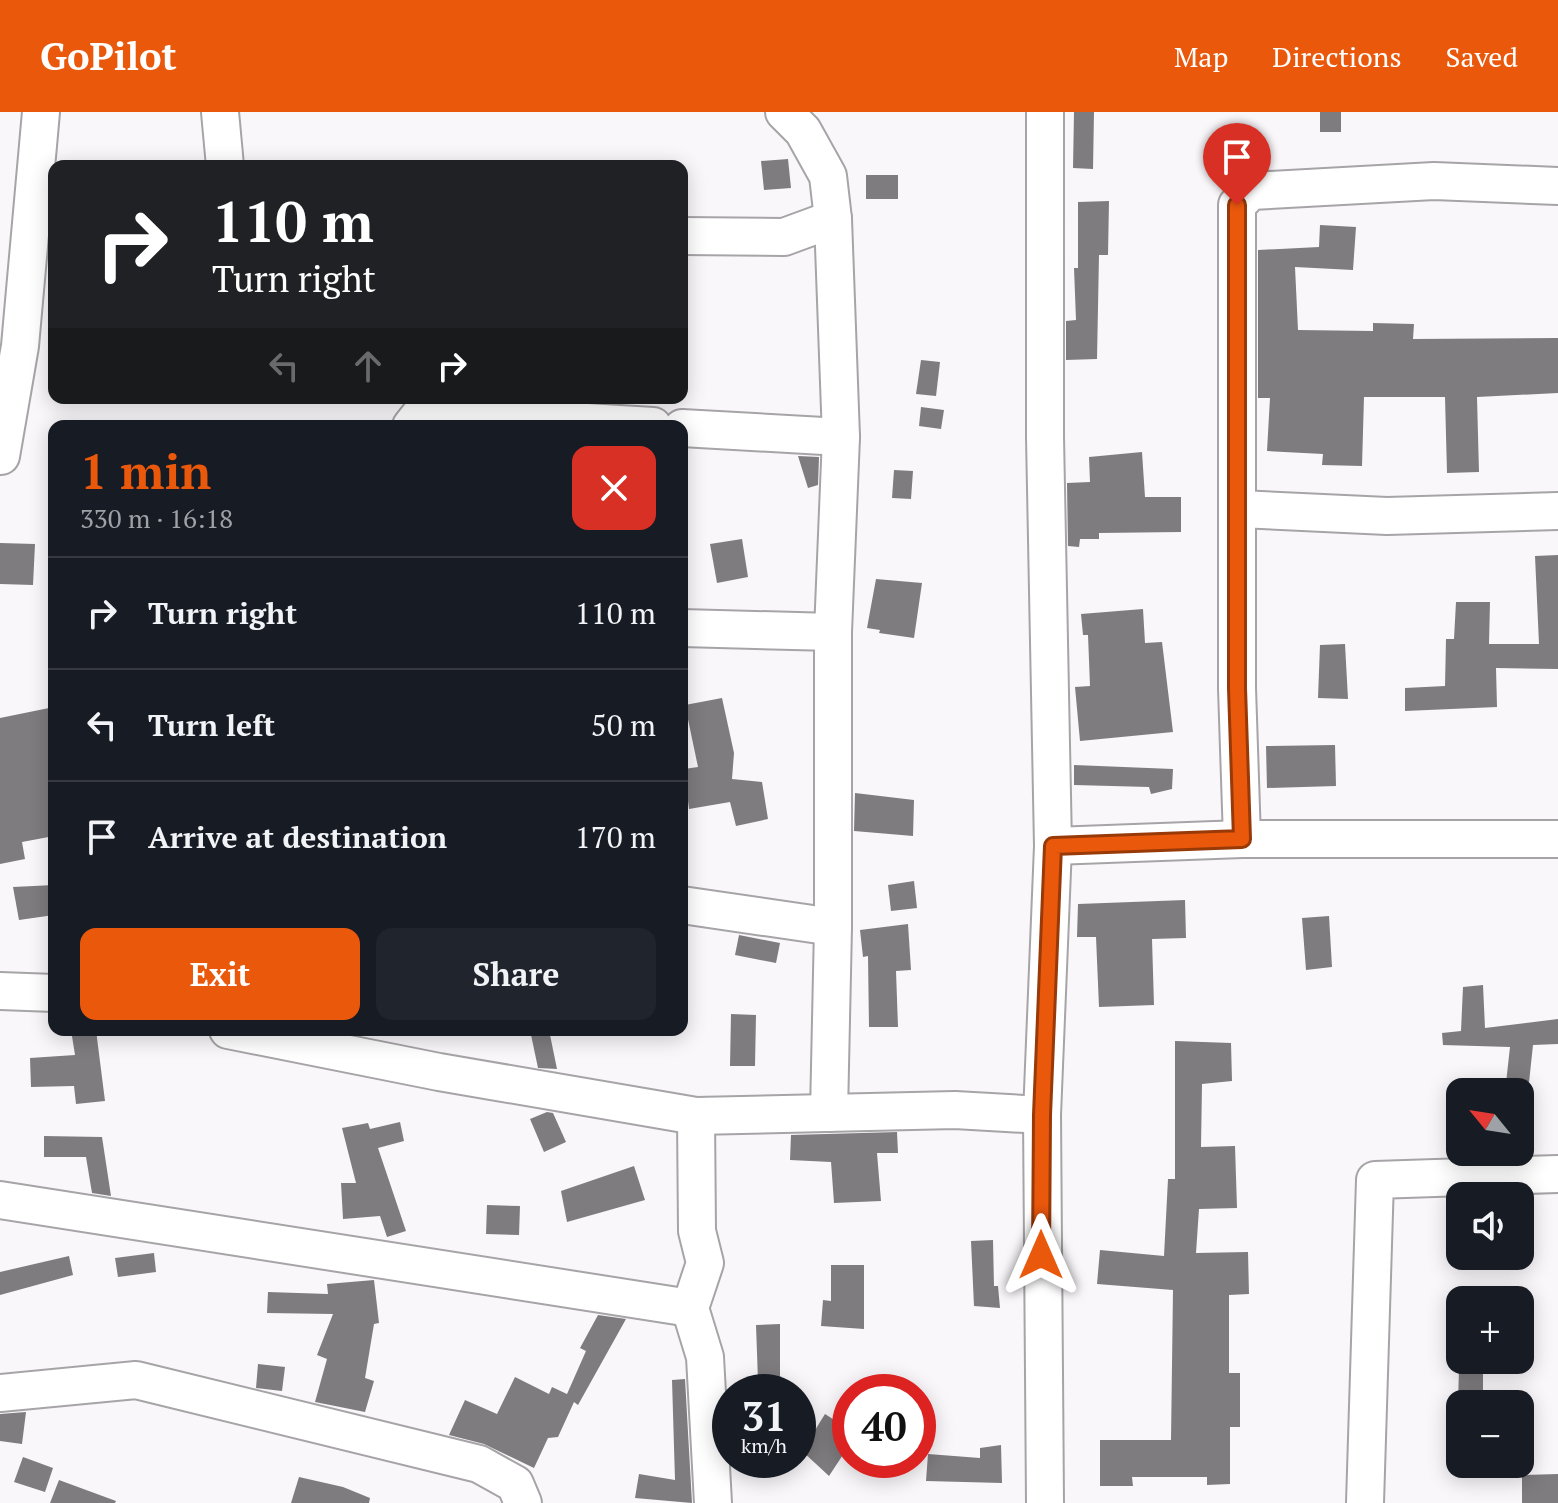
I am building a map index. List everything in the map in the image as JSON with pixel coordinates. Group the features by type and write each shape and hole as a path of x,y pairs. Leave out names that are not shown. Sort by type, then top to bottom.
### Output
{"street":[{"path":"1,456 20,346 41,112"},
{"path":"220,112 224,160"},
{"path":"784,112 803,131 828,176 833,219 841,437 833,632 833,927 829,1113"},
{"path":"1045,112 1045,437 1053,846 1042,1115 1045,1503"},
{"path":"1242,839 1237,688 1237,205 1251,191 1434,181 1558,186"},
{"path":"688,236 784,237 833,219"},
{"path":"416,420 422,412 554,420"},
{"path":"688,428 841,437"},
{"path":"1239,509 1387,516 1558,511"},
{"path":"688,628 833,632"},
{"path":"1053,846 1242,839 1558,839"},
{"path":"688,906 833,927"},
{"path":"0,991 48,993"},
{"path":"298,1036 439,1072 696,1116 955,1110 1042,1115"},
{"path":"696,1116 697,1231 705,1263 690,1308 705,1357 713,1503"},
{"path":"1365,1503 1375,1180 1558,1174"},
{"path":"0,1200 690,1308"},
{"path":"0,1393 136,1380 479,1464 515,1484 523,1503"}],"building":[{"path":"1074,112 1094,112 1093,169 1073,168"},
{"path":"1320,112 1341,112 1341,132 1320,132"},
{"path":"788,159 791,188 764,190 761,161"},
{"path":"866,175 898,175 898,199 866,199"},
{"path":"1109,201 1108,255 1099,255 1097,359 1066,360 1066,321 1076,320 1074,268 1078,268 1078,202"},
{"path":"1320,225 1356,227 1353,270 1295,267 1298,330 1373,331 1373,323 1414,324 1413,339 1558,338 1558,393 1477,397 1479,472 1447,473 1445,397 1364,397 1362,466 1322,465 1323,454 1267,451 1270,398 1258,398 1258,250 1319,247"},
{"path":"921,360 940,362 936,396 916,394"},
{"path":"921,407 944,410 941,429 919,426"},
{"path":"1142,452 1145,497 1181,497 1181,532 1099,533 1099,539 1080,539 1079,547 1068,546 1067,483 1090,482 1089,457"},
{"path":"798,456 819,457 818,485 808,488"},
{"path":"894,470 913,471 911,499 892,498"},
{"path":"742,539 748,577 717,583 710,544"},
{"path":"0,543 35,544 33,585 0,584"},
{"path":"1558,555 1558,669 1496,668 1497,707 1405,711 1405,688 1445,686 1446,639 1454,639 1456,602 1490,602 1489,644 1539,644 1535,556"},
{"path":"876,579 922,583 914,638 867,628"},
{"path":"1143,609 1145,643 1162,642 1173,732 1080,741 1075,687 1090,686 1088,635 1083,635 1081,614"},
{"path":"1345,644 1348,699 1318,698 1320,645"},
{"path":"722,698 734,753 732,779 762,782 768,819 736,826 730,802 689,809 688,768 698,767 688,704"},
{"path":"48,708 48,837 22,842 25,859 0,864 0,718"},
{"path":"1335,745 1336,786 1267,788 1266,746"},
{"path":"1074,765 1173,769 1172,789 1151,794 1149,787 1074,785"},
{"path":"855,793 914,800 913,836 854,831"},
{"path":"914,881 917,908 891,911 888,885"},
{"path":"48,885 48,916 19,920 13,887"},
{"path":"1185,900 1186,938 1152,939 1154,1005 1099,1007 1096,937 1077,937 1078,904"},
{"path":"1329,916 1332,967 1306,970 1302,918"},
{"path":"908,924 911,970 896,971 898,1027 869,1027 868,956 863,957 860,930"},
{"path":"739,935 780,943 776,963 735,955"},
{"path":"1483,985 1485,1028 1558,1019 1558,1044 1533,1045 1529,1078 1507,1078 1510,1047 1443,1045 1442,1033 1461,1031 1463,987"},
{"path":"731,1014 756,1015 755,1066 730,1066"},
{"path":"72,1036 97,1036 105,1101 76,1104 74,1086 31,1087 30,1058 75,1055"},
{"path":"531,1036 550,1036 557,1069 538,1068"},
{"path":"1175,1041 1231,1043 1232,1081 1202,1084 1201,1147 1235,1146 1237,1208 1199,1209 1196,1253 1248,1252 1249,1294 1229,1295 1229,1373 1240,1373 1240,1427 1230,1427 1230,1484 1207,1485 1207,1477 1132,1477 1133,1486 1100,1486 1100,1440 1171,1440 1173,1290 1097,1284 1100,1250 1164,1256 1168,1179 1175,1179"},
{"path":"547,1112 553,1113 566,1142 544,1152 530,1119"},
{"path":"400,1122 404,1141 378,1148 406,1231 387,1237 380,1216 343,1219 341,1183 356,1183 342,1128 368,1123 370,1129"},
{"path":"897,1132 898,1153 877,1153 881,1201 834,1203 831,1162 790,1160 791,1135"},
{"path":"44,1136 102,1137 111,1196 92,1193 86,1157 44,1157"},
{"path":"634,1166 645,1200 567,1222 561,1191"},
{"path":"487,1205 520,1206 519,1235 486,1234"},
{"path":"993,1240 994,1286 998,1286 1000,1308 974,1306 971,1241"},
{"path":"154,1253 156,1272 118,1277 115,1258"},
{"path":"69,1256 73,1275 0,1295 0,1272"},
{"path":"831,1265 864,1265 864,1329 821,1326 823,1300 831,1301"},
{"path":"374,1280 379,1323 374,1324 365,1378 374,1381 365,1412 315,1402 327,1359 317,1355 333,1314 267,1313 268,1292 328,1294 327,1284"},
{"path":"598,1315 626,1319 578,1405 574,1402 558,1437 548,1438 534,1468 484,1444 449,1435 465,1400 497,1414 515,1377 549,1394 552,1387 567,1394 586,1351 580,1348"},
{"path":"780,1324 780,1374 758,1374 756,1325"},
{"path":"258,1364 285,1367 282,1391 256,1388"},
{"path":"1459,1374 1483,1374 1483,1390 1458,1390"},
{"path":"685,1379 692,1503 635,1498 639,1474 675,1480 672,1380"},
{"path":"26,1412 22,1444 0,1441 0,1414"},
{"path":"825,1414 832,1418 832,1471 829,1476 816,1464 816,1428"},
{"path":"1001,1445 1002,1483 926,1481 926,1478 936,1478 936,1455 980,1458 980,1448"},
{"path":"23,1457 53,1468 45,1492 14,1482"},
{"path":"1558,1474 1558,1503 1522,1503 1522,1478 1534,1478 1534,1475"},
{"path":"299,1477 343,1487 370,1498 369,1503 291,1503"},
{"path":"59,1480 116,1501 50,1503"}],"route":[{"path":"1041,1255 1042,1115 1053,846 1242,839 1237,688 1237,205"}]}
